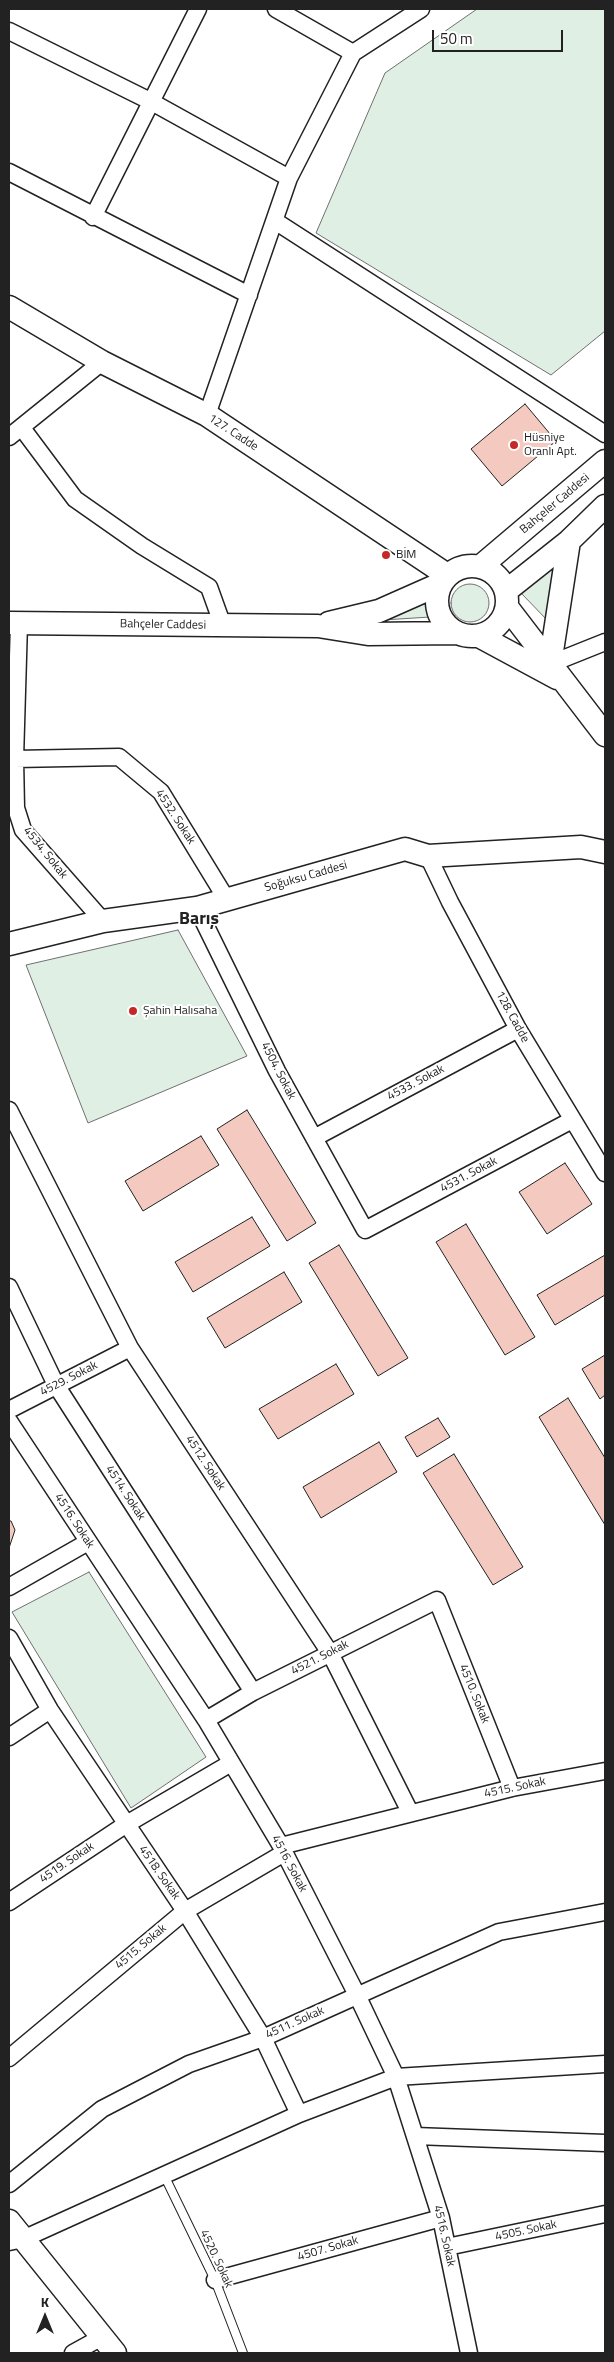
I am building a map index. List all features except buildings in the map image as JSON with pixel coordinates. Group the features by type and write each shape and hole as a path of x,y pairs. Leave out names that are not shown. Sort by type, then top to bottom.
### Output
{"street":[{"path":"93,216 198,9"},
{"path":"276,9 353,53"},
{"path":"208,416 289,178 353,53 421,9"},
{"path":"9,31 150,101 289,178"},
{"path":"9,172 249,295"},
{"path":"274,221 605,434"},
{"name":"127. Cadde","path":"9,307 102,362 208,416 444,579"},
{"path":"102,362 15,432 75,499 142,546 209,587 222,626"},
{"name":"Bahçeler Caddesi","path":"481,566 605,461"},
{"path":"318,626 368,634 456,633 478,636 490,632 498,625 506,599 605,506"},
{"path":"556,672 569,541"},
{"path":"318,626 379,611 444,579 458,568 469,565 481,566 501,580 506,599 556,672 605,735"},
{"path":"444,579 436,594 436,606 446,626 456,633"},
{"name":"Bahçeler Caddesi","path":"14,623 318,626"},
{"name":"4534. Sokak","path":"14,623 16,808 23,830 102,921"},
{"path":"478,636 556,672"},
{"path":"556,672 605,642"},
{"name":"4532. Sokak","path":"15,759 119,757 161,792 226,900"},
{"name":"Soğuksu Caddesi","path":"9,944 102,921 197,908 405,849 428,856 581,847 605,852"},
{"name":"128. Cadde","path":"428,856 450,902 518,1029 605,1173"},
{"name":"4504. Sokak","path":"197,908 277,1071 365,1230"},
{"name":"4533. Sokak","path":"314,1138 518,1029"},
{"name":"4512. Sokak","path":"9,1110 130,1348 330,1653 410,1812"},
{"name":"4531. Sokak","path":"365,1230 572,1120"},
{"name":"4514. Sokak","path":"9,1287 56,1385 253,1692"},
{"name":"4529. Sokak","path":"9,1410 130,1348"},
{"name":"4516. Sokak","path":"9,1421 206,1720 282,1849 357,1995 396,2077 441,2218 469,2353"},
{"path":"9,1587 88,1542"},
{"name":"4521. Sokak","path":"206,1720 253,1692 437,1600"},
{"name":"4510. Sokak","path":"437,1600 512,1788"},
{"name":"4518. Sokak","path":"9,1638 50,1710 125,1824 185,1910 263,2038 298,2114"},
{"path":"9,1737 50,1710"},
{"name":"4519. Sokak","path":"9,1902 125,1824 232,1763"},
{"name":"4515. Sokak","path":"9,2058 185,1910 282,1849 410,1812 512,1788 605,1771"},
{"name":"4511. Sokak","path":"9,2184 102,2110 189,2064 263,2038 499,1932 605,1912"},
{"path":"16,2241 298,2114 396,2077 605,2064"},
{"path":"415,2136 605,2143"},
{"name":"4505. Sokak","path":"447,2247 605,2214"},
{"name":"4507. Sokak","path":"215,2280 441,2218"},
{"path":"9,2222 16,2241 109,2345 73,2353"}],"lane":[{"name":"4520. Sokak","path":"164,2175 215,2280 243,2353"}],"green space":[{"path":"477,9 605,9 605,331 551,375 316,233 385,73"},
{"path":"556,565 548,621 521,593"},
{"path":"470,584 483,590 489,603 483,616 470,622 457,616 451,603 457,590"},
{"path":"428,599 430,617 368,621"},
{"name":"Şahin Halısaha","path":"178,930 247,1056 88,1123 26,965"},
{"path":"89,1572 206,1757 131,1808 12,1612"}],"place":[{"name":"Hüsniye Oranlı Apt.","path":"514,445"},
{"name":"BİM","path":"386,555"},
{"name":"Şahin Halısaha","path":"133,1011"}],"district":[{"name":"Barış","path":"199,920"}]}
